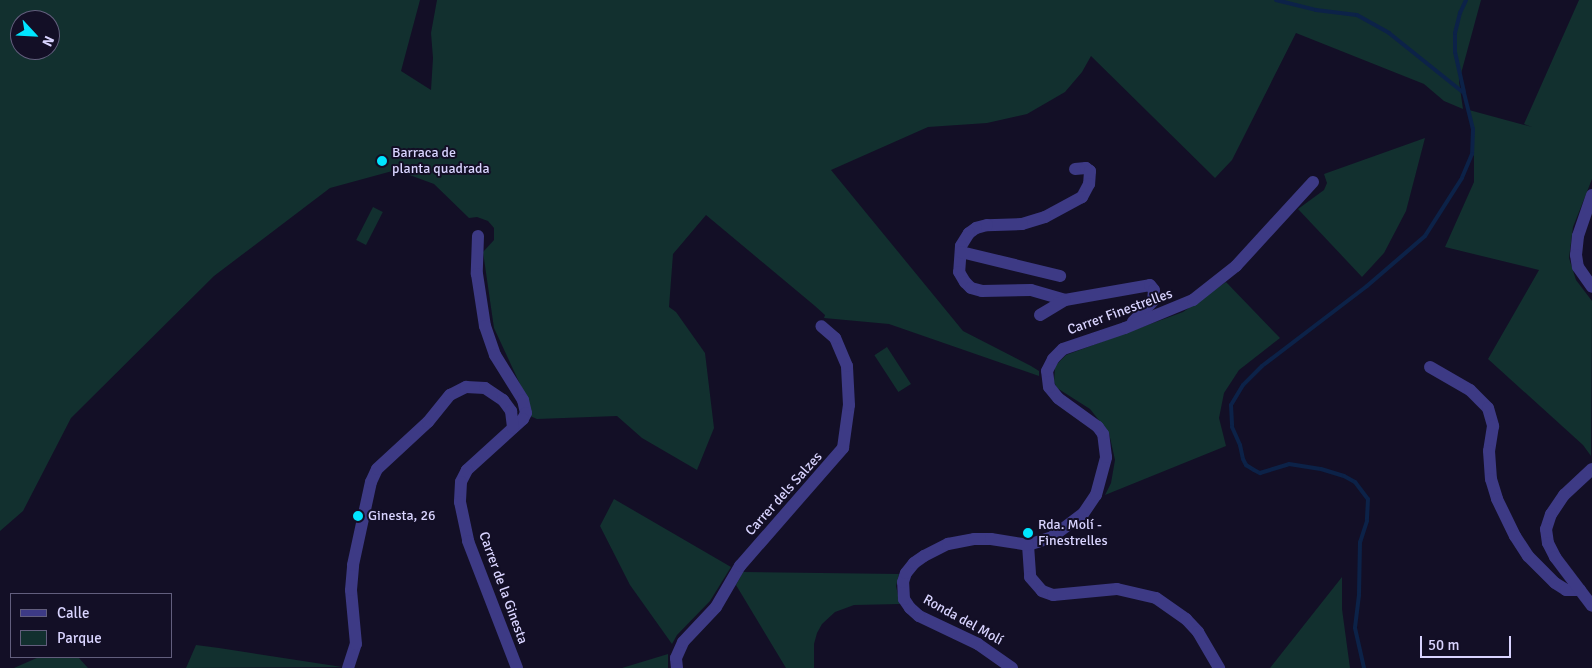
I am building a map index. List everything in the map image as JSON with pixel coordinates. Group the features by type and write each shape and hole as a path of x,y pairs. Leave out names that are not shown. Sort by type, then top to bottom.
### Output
{"street":[{"path":"1074,169 1086,168 1090,171 1091,176 1085,192 1077,201"},
{"name":"Carrer Finestrelles","path":"1028,545 1052,536 1083,514 1096,495 1106,457 1103,434 1098,427 1058,398 1049,387 1047,377 1050,364 1063,349 1181,306 1215,285 1246,256 1313,182"},
{"path":"1592,195 1578,236 1576,255 1578,267 1592,287"},
{"path":"1064,300 1031,290 982,290 971,288 959,272 964,239 976,228 987,225 1022,224 1045,217 1077,201 1094,199"},
{"name":"Carrer de la Ginesta","path":"478,236 477,274 484,326 496,355 527,409 525,417 466,470 461,482 460,502 468,541 517,668"},
{"path":"961,252 1060,276"},
{"path":"1040,315 1064,300 1150,285 1154,290 1153,301 1125,328"},
{"name":"Carrer dels Salzes","path":"677,668 676,658 683,642 716,606 740,566 843,448 850,405 847,366 835,338 821,326"},
{"path":"1430,367 1470,390 1488,408 1492,426 1489,451 1491,480 1497,499 1515,536 1528,556 1555,582 1566,590 1580,590"},
{"path":"348,668 355,654 357,633 351,590 353,565 377,468 428,422 450,395 466,387 485,388 503,400 513,417 513,428"},
{"path":"1592,469 1564,494 1551,514 1546,528 1551,550 1592,606"},
{"name":"Ronda del Molí","path":"1012,668 978,644 919,616 904,599 904,582 906,573 914,563 948,544 974,539 991,539 1028,545"},
{"path":"1028,545 1030,577 1042,591 1053,595 1117,589 1156,598 1186,619 1198,632 1219,668"}],"green space":[{"path":"0,0 420,0 401,71 431,90 433,58 431,33 437,0 1481,0 1459,81 1463,109 1444,101 1424,84 1296,33 1232,160 1215,178 1091,56 1082,72 1065,92 1027,114 987,123 928,127 831,170 963,331 1031,366 1039,371 1039,376 889,324 824,318 825,315 815,306 706,215 673,254 669,307 676,312 705,353 714,428 697,470 642,438 617,416 537,419 530,416 526,397 494,328 483,252 494,240 494,228 488,221 477,217 469,218 434,184 396,170 330,188 214,276 71,418 23,511 0,531"},
{"path":"1579,0 1592,0 1592,179 1573,227 1569,258 1576,280 1592,301 1591,456 1583,445 1488,359 1539,270 1445,247 1474,182 1474,130 1469,110 1532,127 1524,124"},
{"path":"1425,138 1406,211 1384,253 1362,277 1298,209 1324,190 1327,183 1324,174"},
{"path":"373,207 383,212 366,245 356,240"},
{"path":"1226,282 1280,338 1239,370 1224,393 1219,418 1226,446 1105,495 1111,483 1115,460 1109,433 1090,409 1057,388 1054,382 1055,366 1066,355 1183,312"},
{"path":"887,347 911,384 898,392 874,355"},
{"path":"614,499 731,567 710,601 677,635 672,644 630,585 600,526"},
{"path":"743,572 899,574 896,586 900,604 854,605 835,612 822,624 817,633 814,644 814,668 786,668 736,585"},
{"path":"1342,577 1342,609 1350,668 1270,668"},
{"path":"196,645 219,648 342,667 186,668"},
{"path":"668,654 668,668 622,668"},
{"path":"37,658 79,658 88,668 14,668"}],"waterway":[{"path":"1276,0 1316,10 1357,15 1389,33 1464,93 1473,129 1472,154 1462,178 1425,236 1367,286 1262,366 1243,385 1231,405 1232,427 1246,465 1260,473 1289,464 1321,469 1344,476 1355,482 1368,499 1367,521 1360,542 1359,595 1355,628 1364,668"},
{"path":"1464,92 1455,52 1455,33 1460,13 1466,0"}],"place":[{"name":"Barraca de planta quadrada","path":"382,161"},
{"name":"Ginesta, 26","path":"358,516"},
{"name":"Rda. Molí - Finestrelles","path":"1028,533"}]}
